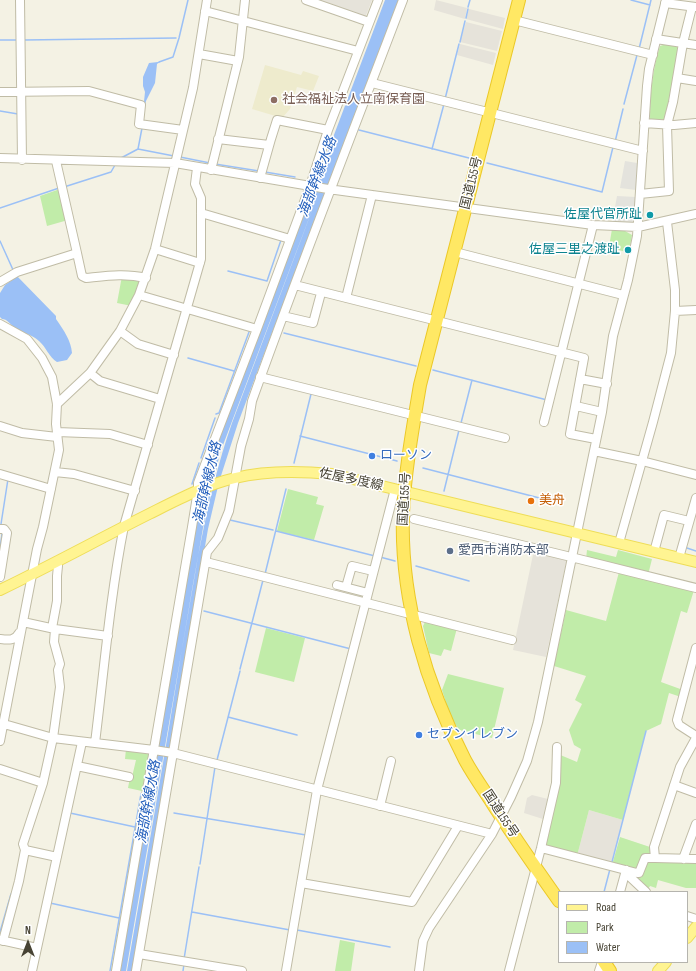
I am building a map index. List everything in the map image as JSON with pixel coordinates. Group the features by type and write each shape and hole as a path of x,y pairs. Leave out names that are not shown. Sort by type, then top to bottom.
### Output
{"highway":[{"name":"国道155号","path":"519,0 420,385 400,490 408,590 426,667 434,692 466,761 535,869 558,900"},
{"path":"604,963 610,971"}],"main road":[{"name":"佐屋多度線","path":"0,590 32,575 124,526 198,490 232,479 267,473 307,471 332,474 696,562"},
{"path":"688,937 696,927"},
{"path":"658,971 665,963"}],"street":[{"path":"20,0 22,160"},
{"path":"57,404 90,373 120,331 139,295 146,278 156,249 193,88 207,0"},
{"path":"212,166 238,61 246,0"},
{"path":"306,0 369,22"},
{"path":"116,971 155,750 198,483 257,329 310,186 328,130 378,0"},
{"path":"136,971 207,552 218,538 229,511 232,479 236,470 252,401 260,377 330,189 403,0"},
{"path":"419,971 423,941 492,834 501,817 527,761 538,722 602,412 613,336 628,280 638,227 644,124 647,86 656,39 665,2 682,3 694,7 683,43 667,125 669,191 640,194"},
{"path":"205,11 358,51"},
{"path":"514,20 653,55"},
{"path":"656,39 696,45"},
{"path":"199,54 238,61"},
{"path":"677,78 696,81"},
{"path":"372,83 643,151"},
{"path":"0,92 89,91 141,104 139,124 183,130"},
{"path":"261,174 278,120 328,130"},
{"path":"644,124 667,125 696,123"},
{"path":"218,139 269,145"},
{"path":"0,158 22,160 176,159 197,168 212,166 261,174 310,186 593,225 638,227 667,222 696,214"},
{"path":"56,160 82,276 86,278 132,274 146,278"},
{"path":"95,743 108,636 124,526 200,263 201,198 195,184 197,168"},
{"path":"346,298 372,195"},
{"path":"201,213 290,239"},
{"path":"619,544 669,359 675,311 675,290 667,222"},
{"path":"544,422 593,225"},
{"path":"156,249 200,263"},
{"path":"455,252 623,295"},
{"path":"0,282 14,273 77,253"},
{"path":"295,285 584,358 570,434 596,439"},
{"path":"283,316 313,324 322,293"},
{"path":"139,295 257,329"},
{"path":"675,311 696,310"},
{"path":"0,324 27,339 42,358 52,377 57,404 56,424 59,450 32,575 0,741"},
{"path":"120,331 138,344 174,354"},
{"path":"90,373 100,380 160,399"},
{"path":"260,377 505,438"},
{"path":"580,379 607,384"},
{"path":"576,406 602,412"},
{"path":"0,426 22,433 57,435 110,434 148,446"},
{"path":"594,452 642,461 696,476"},
{"path":"55,472 74,474 135,491"},
{"path":"0,474 51,489"},
{"path":"286,971 317,790 373,571 400,490"},
{"path":"679,558 696,498"},
{"path":"654,552 664,515 689,521"},
{"path":"414,519 567,556"},
{"path":"0,529 4,529 6,533 0,577"},
{"path":"575,558 696,588"},
{"path":"37,948 1,942 17,888 25,850 23,844 43,783 53,738 60,687 58,670 60,664 54,642 53,629 57,601 57,562"},
{"path":"206,562 512,640"},
{"path":"346,587 352,566 373,571"},
{"path":"337,585 368,593"},
{"path":"22,626 108,636"},
{"path":"0,639 15,639 22,626"},
{"path":"655,858 654,847 680,767 696,737 679,725 677,720 696,648"},
{"path":"4,724 53,738 172,753 492,834"},
{"path":"0,734 4,724"},
{"path":"32,971 82,742"},
{"path":"509,971 541,848 556,783 556,747"},
{"path":"380,806 391,761"},
{"path":"77,766 129,777"},
{"path":"0,769 43,783"},
{"path":"674,785 696,793"},
{"path":"683,859 696,824"},
{"path":"301,883 412,902 458,826"},
{"path":"541,848 637,873 639,872 645,858 696,859"},
{"path":"25,850 57,857"},
{"path":"620,891 626,870"},
{"path":"626,870 629,876 645,891"},
{"path":"139,954 242,971"}],"shaded area":[{"path":"312,0 372,0 365,18"},
{"path":"436,0 467,8 465,19 434,10"},
{"path":"469,9 505,18 503,29 466,19"},
{"path":"466,22 502,31 497,51 460,42"},
{"path":"460,44 496,53 493,65 457,55"},
{"name":"社会福祉法人立南保育園","path":"265,65 301,75 303,71 319,76 313,91 297,87 290,109 282,118 252,109"},
{"path":"625,161 637,163 636,190 620,188"},
{"path":"617,196 636,197 635,220 631,223 612,224"},
{"path":"534,550 567,558 546,657 513,650"},
{"path":"532,795 552,800 546,820 524,813 527,798"},
{"path":"589,810 623,820 611,864 577,856"}],"green space":[{"path":"666,44 678,46 679,50 671,97 664,123 650,122 653,74 660,46"},
{"path":"60,189 68,220 47,226 40,196"},
{"path":"612,229 625,231 632,235 629,253 609,247"},
{"path":"122,276 143,279 132,306 117,303"},
{"path":"288,489 318,497 316,504 324,506 314,540 277,531"},
{"path":"587,550 616,557 618,550 652,559 648,575 586,559"},
{"path":"619,572 694,590 687,613 681,611 661,682 683,690 681,697 669,693 661,724 646,731 623,820 589,810 577,856 543,847 558,754 577,762 581,749 574,745 569,730 582,704 575,700 586,676 554,666 566,610 606,621"},
{"path":"426,620 457,628 451,651 444,649 441,656 429,653 423,626"},
{"path":"266,628 305,638 294,682 255,672"},
{"path":"448,674 504,688 492,738 459,730 450,716 442,690"},
{"path":"126,749 150,752 114,971 111,971 142,791 128,788 136,760 125,759"},
{"path":"620,837 653,848 654,857 638,870 612,865"},
{"path":"648,861 696,861 696,888 686,888 658,880 656,888 650,886 647,891 639,882 638,878"},
{"path":"340,940 355,943 351,971 335,971"}],"water":[{"name":"海部幹線水路","path":"385,0 400,0 238,423 219,482 208,529 132,971 127,971 187,622 126,971 119,971 196,527 214,452","holes":["322,184 232,423 214,481 196,566 203,528 220,453"]},
{"path":"160,62 157,64 155,83 146,101 142,120 145,92 143,77 149,63"},
{"path":"16,275 56,316 56,319 67,336 71,348 72,353 67,360 57,362 39,341 16,329 0,317 0,293 5,285"}],"waterway":[{"path":"159,62 173,57 188,0"},
{"path":"468,7 470,0"},
{"path":"631,0 650,5"},
{"path":"639,49 651,0"},
{"path":"466,18 468,9"},
{"path":"460,42 465,21"},
{"path":"24,40 176,38"},
{"path":"0,40 18,40"},
{"path":"445,99 459,44"},
{"path":"624,104 637,55"},
{"path":"314,100 331,104"},
{"path":"432,149 444,104"},
{"path":"615,142 623,109"},
{"path":"0,111 18,114"},
{"path":"138,149 142,128"},
{"path":"359,130 469,158"},
{"path":"487,163 602,192 613,147"},
{"path":"121,158 138,149 174,156"},
{"path":"180,157 210,163"},
{"path":"215,164 259,171"},
{"path":"64,187 111,172 115,165"},
{"path":"265,172 295,177"},
{"path":"0,208 59,188"},
{"path":"228,271 267,281 281,240"},
{"path":"0,241 14,272"},
{"path":"216,414 219,413 249,332"},
{"path":"284,333 416,366"},
{"path":"188,358 234,371"},
{"path":"433,370 547,400"},
{"path":"461,423 472,380"},
{"path":"294,463 311,394"},
{"name":"海部幹線水路","path":"201,458 215,418"},
{"path":"444,491 459,430"},
{"path":"300,436 397,461"},
{"name":"海部幹線水路","path":"192,484 199,463"},
{"path":"423,468 555,502"},
{"path":"1,524 8,479"},
{"path":"265,574 286,489"},
{"path":"230,520 273,530"},
{"path":"276,531 375,556"},
{"path":"0,532 2,534 0,548"},
{"path":"687,548 696,551"},
{"path":"380,557 395,561"},
{"path":"416,566 469,581"},
{"path":"240,669 263,580"},
{"path":"204,611 351,649"},
{"path":"217,760 240,671"},
{"path":"228,717 297,735"},
{"path":"612,862 646,731"},
{"path":"200,864 215,767"},
{"name":"海部幹線水路","path":"110,971 141,794"},
{"name":"海部幹線水路","path":"70,813 135,827"},
{"path":"174,813 306,835"},
{"path":"184,959 199,867"},
{"path":"604,891 610,869"},
{"path":"0,932 11,894"},
{"path":"50,903 119,918"},
{"path":"192,912 290,930"},
{"path":"297,930 390,947"},
{"path":"183,971 184,964"}],"place":[{"name":"社会福祉法人立南保育園","path":"274,100"},
{"name":"佐屋代官所趾","path":"650,215"},
{"name":"佐屋三里之渡趾","path":"628,250"},
{"name":"ローソン","path":"372,456"},
{"name":"美舟","path":"531,501"},
{"name":"愛西市消防本部","path":"450,551"},
{"name":"セブンイレブン","path":"419,735"}]}
